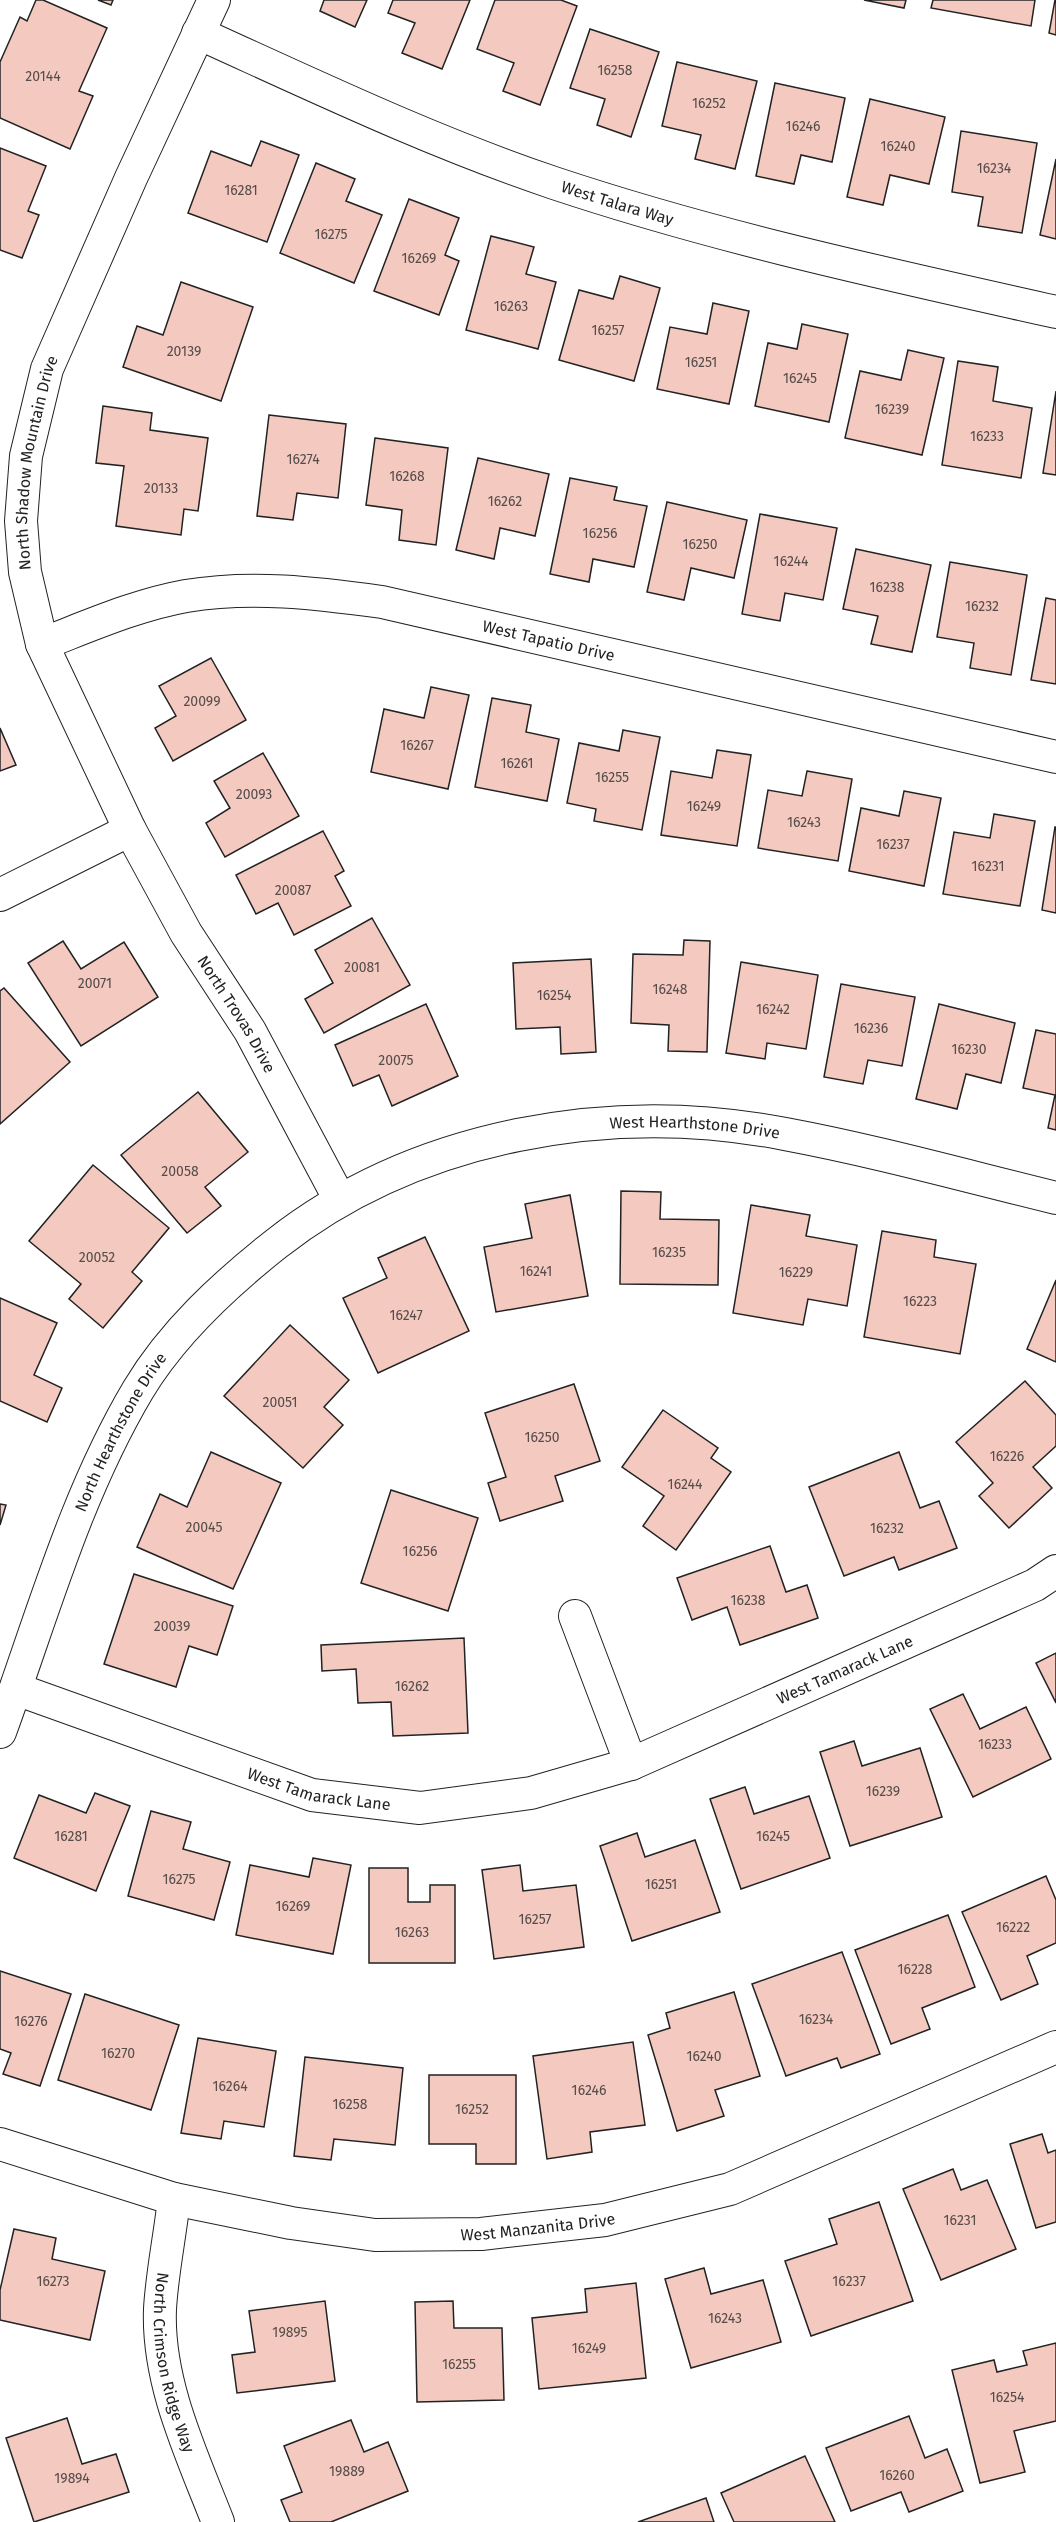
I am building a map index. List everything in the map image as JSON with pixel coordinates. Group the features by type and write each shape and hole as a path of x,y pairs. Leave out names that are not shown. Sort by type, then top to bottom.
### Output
{"street":[{"name":"North Shadow Mountain Drive","path":"130,830 42,644 25,572 21,521 26,456 47,369 131,178 214,0"},
{"name":"West Talara Way","path":"198,33 437,139 554,183 703,229 824,260 1056,312"},
{"name":"West Tapatio Drive","path":"42,644 139,608 185,596 240,590 302,592 382,602 1056,756"},
{"path":"0,895 130,830"},
{"name":"North Trovas Drive","path":"130,830 186,933 250,1031 340,1200"},
{"name":"West Hearthstone Drive","path":"340,1200 373,1184 465,1147 556,1127 636,1121 706,1124 783,1133 1056,1197"},
{"name":"North Hearthstone Drive","path":"0,1732 65,1545 114,1430 140,1385 178,1336 228,1282 304,1223 340,1200"},
{"name":"West Tamarack Lane","path":"16,1689 312,1795 420,1808 531,1793 631,1764 1035,1585 1056,1571"},
{"path":"575,1616 631,1764"},
{"name":"West Manzanita Drive","path":"0,2144 174,2199 291,2223 375,2235 481,2234 605,2220 730,2189 1056,2047"},
{"name":"North Crimson Ridge Way","path":"174,2199 160,2310 165,2367 189,2448 218,2522"}],"building":[{"path":"36,0 43,0 107,28 79,91 93,96 70,149 0,118 0,62 20,17 27,21"},
{"path":"98,0 113,0 111,5"},
{"path":"324,0 367,0 355,27 320,11"},
{"path":"393,0 470,0 442,69 402,53 415,23 388,13"},
{"path":"495,0 561,0 577,6 540,105 503,91 514,63 477,49"},
{"path":"864,0 906,0 904,8"},
{"path":"933,0 1035,0 1031,26 931,8"},
{"path":"1056,0 1056,35 1049,33"},
{"path":"590,29 659,52 631,137 597,125 605,99 570,88"},
{"path":"677,62 757,81 735,169 695,159 701,135 662,126"},
{"path":"775,83 845,98 832,162 801,155 794,184 756,176"},
{"path":"870,99 945,117 929,184 890,175 883,205 847,197"},
{"path":"961,131 1037,143 1022,233 978,226 983,197 952,192"},
{"path":"261,141 299,155 267,242 188,213 211,151 251,166"},
{"path":"0,148 46,166 28,211 39,215 22,258 0,250"},
{"path":"1056,159 1056,239 1040,235"},
{"path":"316,163 355,179 346,201 382,215 354,283 280,253"},
{"path":"409,199 459,218 445,255 459,261 439,315 374,291"},
{"path":"491,236 534,247 526,274 556,282 538,349 466,330"},
{"path":"620,276 660,288 634,381 559,360 579,290 613,299"},
{"path":"181,282 253,307 221,401 123,367 137,326 163,335"},
{"path":"713,303 749,311 729,404 657,389 670,327 707,334"},
{"path":"802,324 848,334 829,422 755,406 768,343 797,349"},
{"path":"908,350 944,358 922,455 845,438 860,371 901,380"},
{"path":"958,361 998,367 993,401 1032,408 1021,478 942,465"},
{"path":"1056,391 1056,475 1043,473"},
{"path":"103,406 152,413 150,430 208,438 198,511 184,509 181,535 116,526 124,466 96,463"},
{"path":"269,415 346,424 338,498 297,493 293,520 257,516"},
{"path":"375,438 448,448 436,545 399,540 402,510 366,505"},
{"path":"478,458 549,474 535,536 500,528 494,559 456,550"},
{"path":"570,478 617,487 614,500 647,506 634,567 593,559 589,582 550,574"},
{"path":"667,502 747,520 734,578 691,568 684,600 647,592"},
{"path":"760,514 837,528 823,600 785,593 780,621 742,614"},
{"path":"856,549 931,565 912,652 871,644 878,616 843,609"},
{"path":"950,562 1027,575 1011,675 970,668 974,643 937,637"},
{"path":"1046,598 1056,600 1056,684 1031,680"},
{"path":"211,658 246,720 173,761 155,728 176,716 159,686"},
{"path":"431,687 469,695 448,789 371,772 384,709 424,718"},
{"path":"492,698 531,705 526,732 559,739 547,801 475,787"},
{"path":"0,728 16,765 0,771"},
{"path":"623,730 660,737 642,830 594,821 596,809 567,803 579,743 619,751"},
{"path":"717,750 751,755 737,846 661,835 671,771 712,778"},
{"path":"263,753 299,816 225,857 206,823 230,808 214,781"},
{"path":"807,771 852,779 838,861 758,848 768,790 802,796"},
{"path":"904,791 941,798 924,886 849,871 861,808 899,816"},
{"path":"994,814 1035,821 1020,906 943,894 954,832 990,838"},
{"path":"1056,827 1056,913 1042,910"},
{"path":"323,831 344,871 335,876 351,906 294,935 278,903 256,914 236,875"},
{"path":"372,918 410,985 324,1033 305,999 333,983 315,950"},
{"path":"684,940 710,941 707,1052 668,1051 669,1025 631,1023 633,954 683,955"},
{"path":"63,941 81,969 124,942 158,997 81,1046 28,963"},
{"path":"591,959 596,1052 561,1054 560,1027 516,1029 513,963"},
{"path":"741,962 818,975 806,1049 767,1043 765,1059 726,1053"},
{"path":"841,984 915,997 902,1066 868,1060 863,1084 824,1077"},
{"path":"4,988 70,1062 0,1124 0,991"},
{"path":"426,1004 458,1076 392,1106 379,1075 353,1086 335,1045"},
{"path":"939,1004 1015,1023 1001,1083 966,1074 957,1109 916,1099"},
{"path":"1036,1030 1056,1034 1056,1130 1048,1128 1055,1095 1023,1088"},
{"path":"198,1092 248,1152 205,1187 221,1206 187,1233 121,1155"},
{"path":"93,1165 169,1228 132,1272 142,1281 103,1328 69,1299 81,1284 29,1241"},
{"path":"621,1191 661,1192 660,1219 719,1220 718,1285 620,1284"},
{"path":"570,1195 588,1296 496,1312 484,1247 532,1238 525,1204"},
{"path":"751,1205 810,1215 806,1236 857,1245 847,1306 808,1299 803,1325 733,1313"},
{"path":"882,1231 936,1240 934,1257 976,1264 960,1354 864,1337"},
{"path":"425,1237 469,1331 378,1373 343,1298 387,1278 378,1258"},
{"path":"1056,1280 1056,1362 1027,1349"},
{"path":"0,1298 57,1323 34,1375 62,1388 47,1422 0,1401"},
{"path":"290,1325 349,1380 324,1407 343,1425 303,1468 224,1396"},
{"path":"1025,1381 1056,1415 1056,1446 1033,1467 1052,1488 1009,1528 979,1496 993,1483 956,1442"},
{"path":"574,1384 600,1461 555,1476 563,1501 500,1521 488,1483 506,1477 485,1413"},
{"path":"663,1410 718,1448 711,1458 731,1472 676,1550 643,1526 664,1496 622,1467"},
{"path":"211,1452 281,1483 233,1589 137,1547 160,1494 187,1507"},
{"path":"899,1452 920,1508 939,1501 957,1548 899,1570 894,1557 844,1576 809,1487"},
{"path":"391,1490 478,1518 448,1611 361,1583"},
{"path":"0,1504 6,1505 0,1525"},
{"path":"770,1546 786,1592 807,1585 818,1618 740,1645 727,1607 692,1620 677,1578"},
{"path":"134,1574 233,1606 217,1655 189,1646 176,1687 104,1664"},
{"path":"464,1638 468,1733 393,1736 391,1702 358,1703 356,1669 322,1671 321,1645"},
{"path":"1056,1653 1056,1703 1036,1663"},
{"path":"963,1694 980,1729 1026,1707 1051,1759 973,1797 930,1709"},
{"path":"854,1741 862,1766 920,1748 942,1817 850,1846 820,1752"},
{"path":"745,1787 754,1814 809,1796 830,1858 741,1889 710,1799"},
{"path":"95,1793 130,1806 96,1891 14,1858 39,1795 86,1813"},
{"path":"151,1811 191,1822 183,1849 230,1862 214,1920 128,1896"},
{"path":"637,1833 645,1857 695,1840 720,1912 632,1941 600,1846"},
{"path":"313,1858 351,1865 333,1954 236,1935 250,1865 309,1877"},
{"path":"520,1865 523,1891 576,1885 584,1947 494,1959 482,1870"},
{"path":"369,1868 408,1868 408,1902 430,1902 430,1885 455,1885 455,1963 369,1963"},
{"path":"1046,1876 1056,1900 1056,1943 1027,1956 1038,1984 1001,2000 962,1912"},
{"path":"948,1915 975,1987 922,2008 930,2029 891,2044 855,1950"},
{"path":"842,1952 880,2054 841,2068 837,2058 786,2076 752,1984"},
{"path":"0,1971 71,1994 40,2086 3,2074 11,2053 0,2049"},
{"path":"734,1992 760,2076 715,2090 724,2116 677,2131 648,2035 670,2028 666,2013"},
{"path":"85,1994 179,2025 151,2110 58,2080"},
{"path":"198,2038 276,2051 264,2127 224,2121 221,2139 181,2133"},
{"path":"633,2042 645,2125 590,2132 592,2152 547,2159 533,2056"},
{"path":"305,2057 403,2068 395,2145 334,2139 331,2160 294,2156"},
{"path":"429,2075 516,2075 516,2164 476,2164 476,2144 429,2144"},
{"path":"1042,2134 1048,2153 1056,2150 1056,2222 1036,2228 1010,2144"},
{"path":"953,2169 961,2190 987,2180 1016,2249 941,2280 903,2189"},
{"path":"879,2202 913,2301 811,2336 785,2261 837,2244 829,2219"},
{"path":"14,2229 56,2238 52,2259 105,2271 90,2340 0,2320 0,2290"},
{"path":"704,2268 711,2294 763,2280 781,2342 691,2368 665,2279"},
{"path":"636,2283 646,2378 539,2389 532,2318 587,2312 585,2289"},
{"path":"325,2301 335,2381 237,2393 232,2355 255,2352 249,2311"},
{"path":"453,2301 454,2328 502,2328 504,2400 417,2402 415,2302"},
{"path":"1056,2343 1056,2421 1014,2431 1025,2472 980,2483 952,2370 994,2360 997,2372 1027,2365 1023,2351"},
{"path":"909,2416 925,2458 947,2449 963,2491 909,2512 901,2492 851,2511 826,2448"},
{"path":"67,2418 82,2464 116,2454 129,2492 34,2522 6,2438"},
{"path":"351,2420 364,2452 388,2442 408,2491 331,2522 290,2522 281,2500 302,2492 284,2446"},
{"path":"805,2456 835,2522 734,2522 721,2493"},
{"path":"706,2498 714,2522 638,2522"}]}
